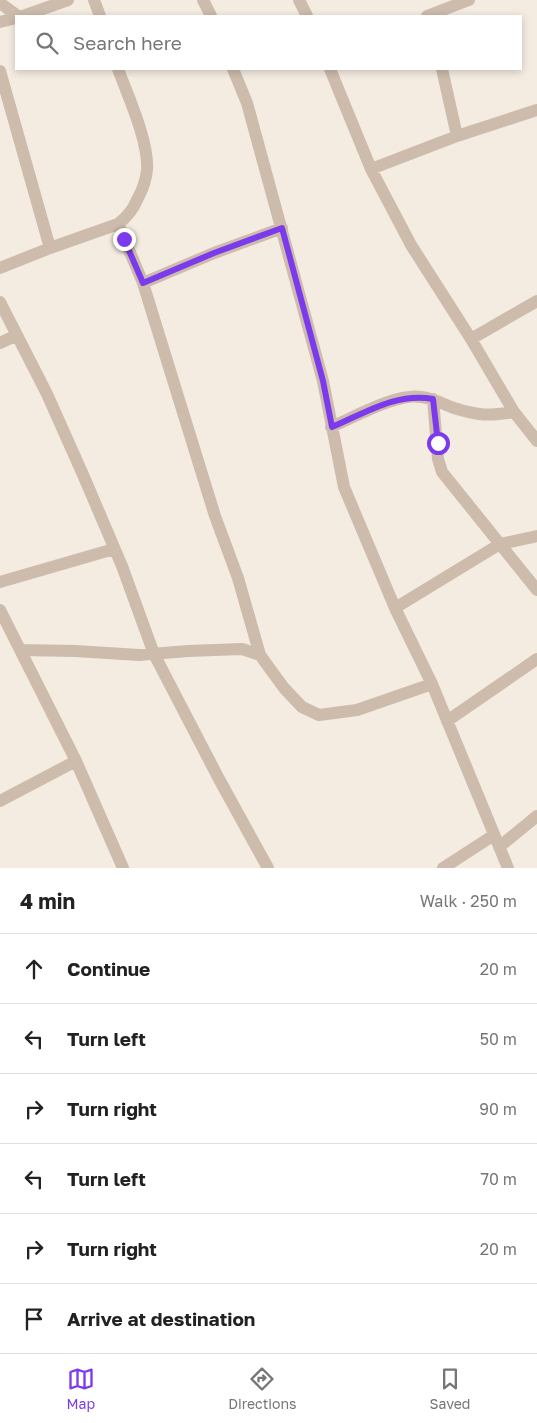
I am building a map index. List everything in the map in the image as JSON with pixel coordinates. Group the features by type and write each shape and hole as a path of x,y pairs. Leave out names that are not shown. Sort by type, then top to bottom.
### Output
{"street":[{"path":"26,15 68,0"},
{"path":"94,0 100,15"},
{"path":"204,0 210,15"},
{"path":"299,0 306,15"},
{"path":"432,15 469,0"},
{"path":"0,3 15,15"},
{"path":"0,22 15,18"},
{"path":"0,268 118,224 126,218 134,207 147,171 146,154 118,70"},
{"path":"233,70 247,103 323,381 344,486 395,608 432,684 508,868"},
{"path":"330,70 371,169 411,245 472,339 514,412 537,441"},
{"path":"442,70 457,136"},
{"path":"0,71 50,248"},
{"path":"371,169 457,136 537,110"},
{"path":"118,224 143,283 214,516 238,578 260,655 284,688 302,707 319,715 357,710 432,684"},
{"path":"143,283 214,253 282,228"},
{"path":"472,339 537,301"},
{"path":"0,302 47,394 114,549 154,654 218,779 268,868"},
{"path":"0,343 17,335"},
{"path":"332,427 396,400 420,396 476,414 488,416 514,412"},
{"path":"433,399 438,459 442,472 537,590"},
{"path":"395,608 500,544 537,536"},
{"path":"0,582 114,549"},
{"path":"0,610 5,630 20,650 76,761 123,868"},
{"path":"20,650 139,655 242,649 260,655"},
{"path":"447,720 537,659"},
{"path":"0,801 76,761"},
{"path":"443,868 496,841 537,816"}],"route":[{"path":"124,239 143,283 214,253 282,228 323,381 332,427 396,400 420,396 433,399 438,443"}]}
